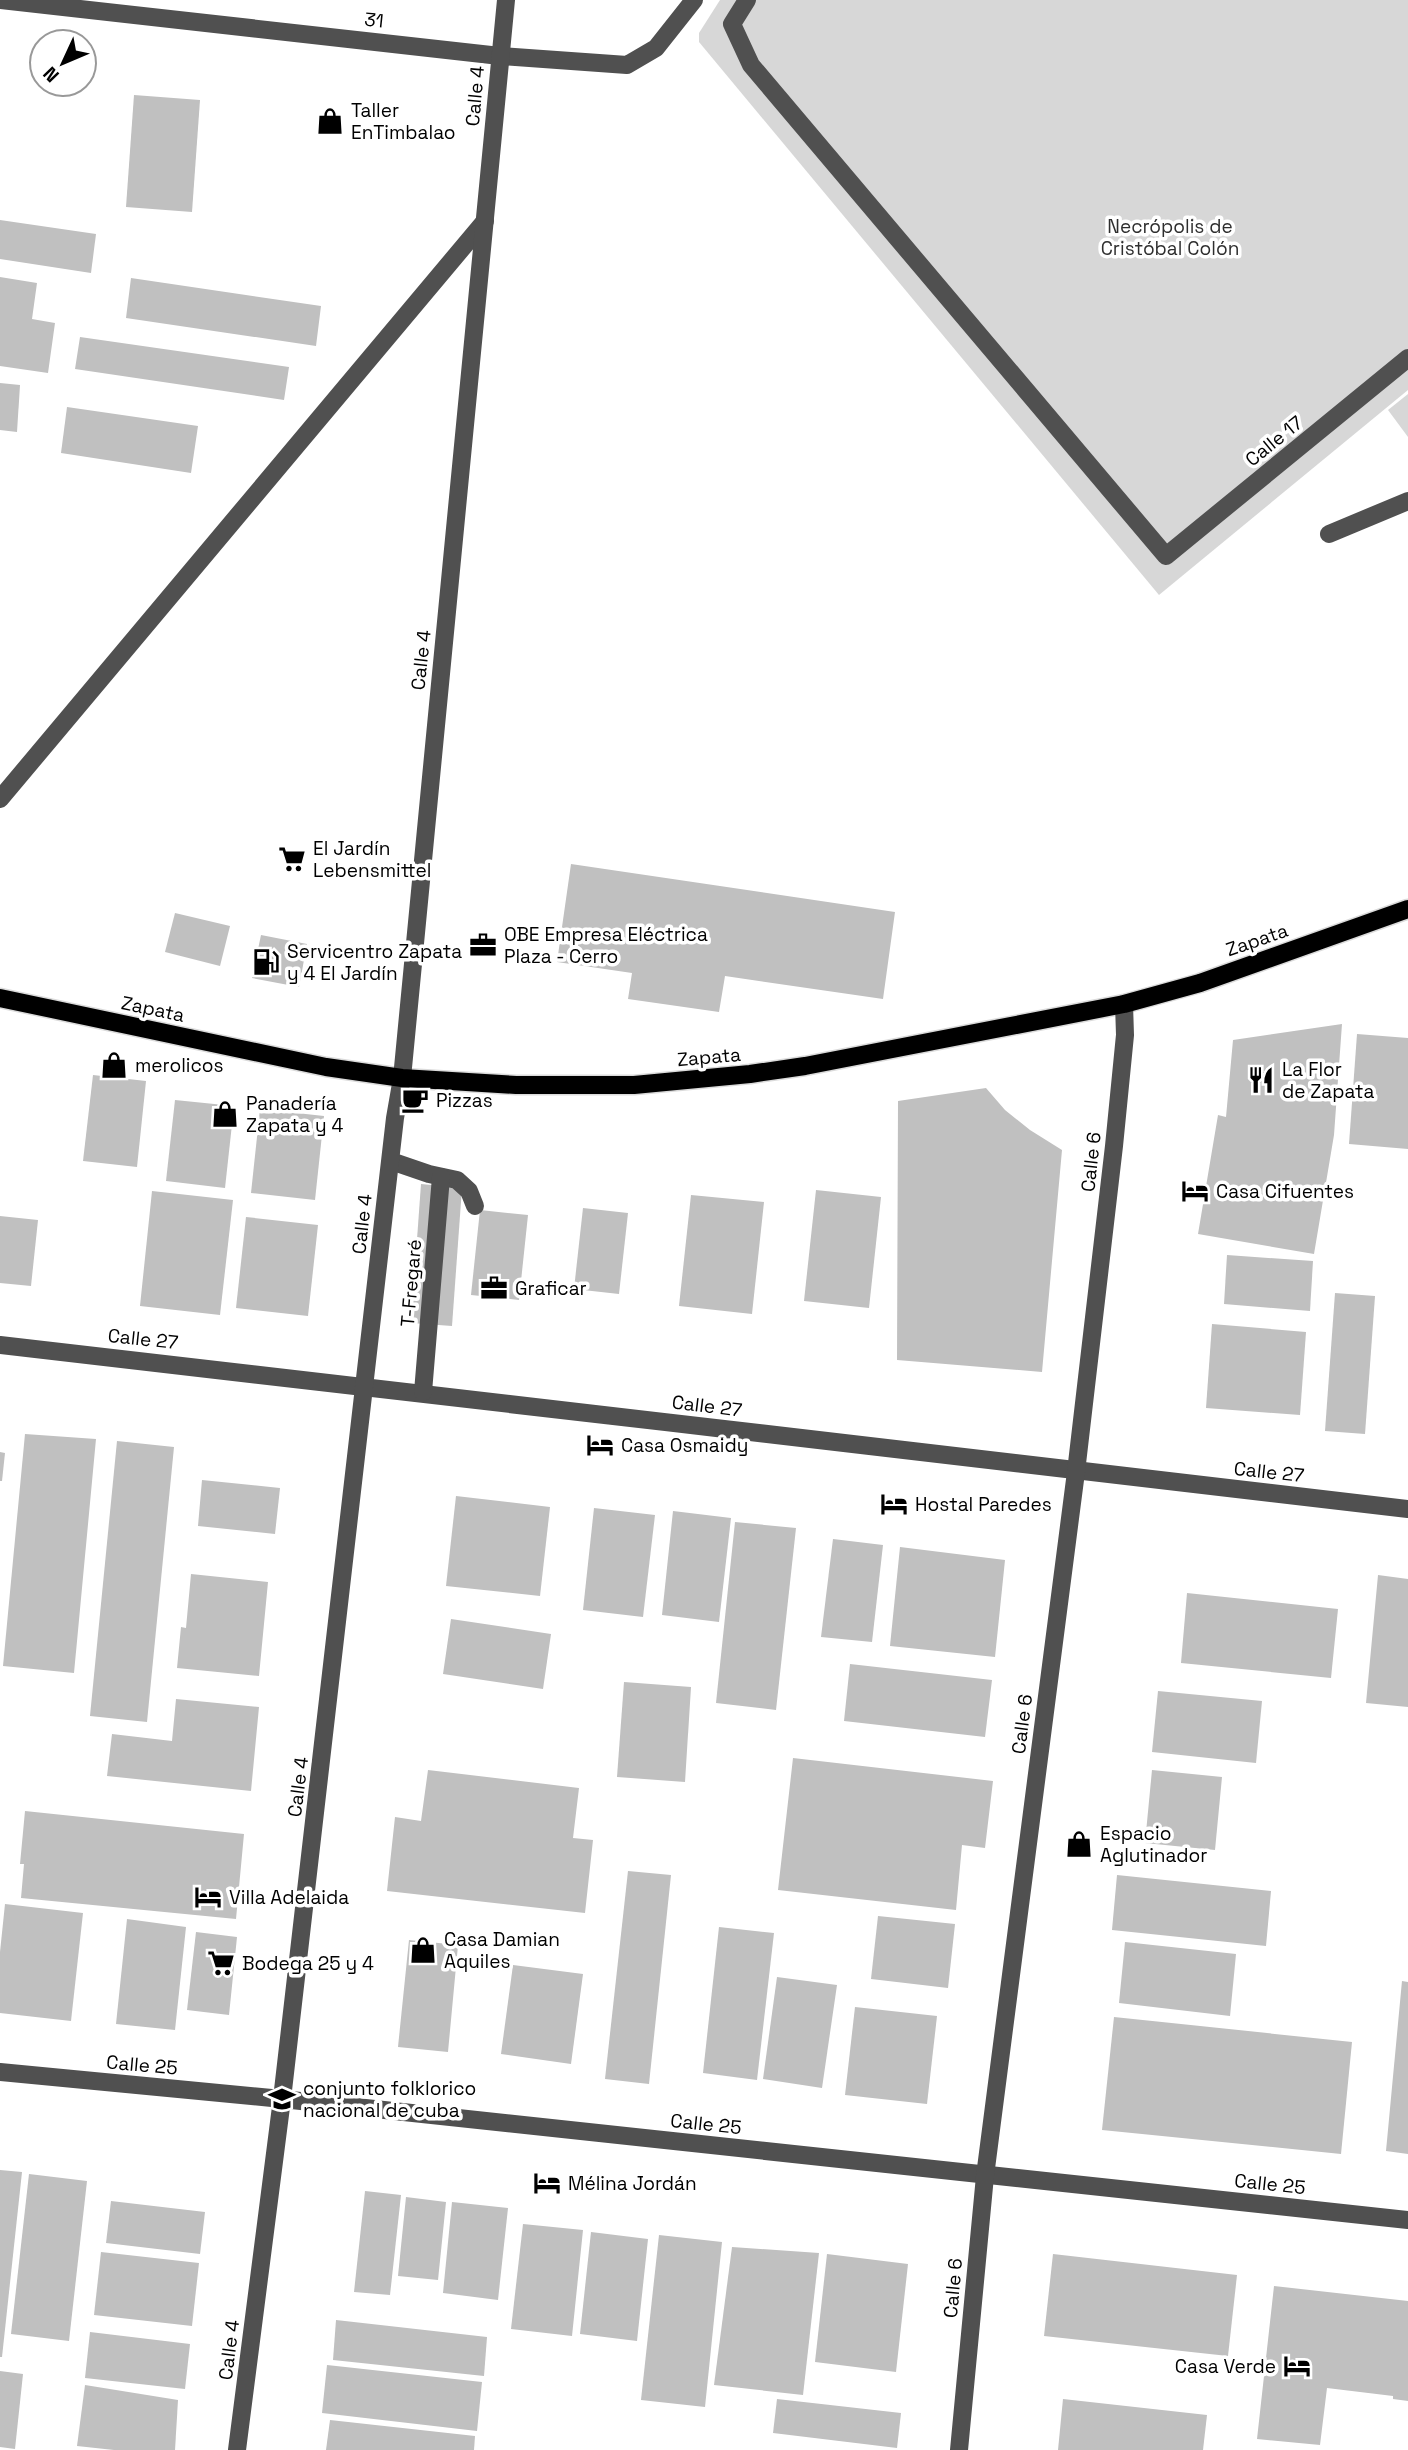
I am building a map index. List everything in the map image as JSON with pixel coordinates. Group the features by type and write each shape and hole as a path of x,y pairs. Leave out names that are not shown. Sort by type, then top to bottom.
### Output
{"main road":[{"name":"Zapata","path":"0,998 326,1067 402,1078 516,1085 621,1085 750,1074 805,1066 1124,1004 1200,983 1408,909"}],"street":[{"name":"31","path":"0,0 500,56 627,65 656,48 694,0"},
{"name":"Calle 4","path":"237,2450 282,2099 402,1078 506,0"},
{"name":"Calle 17","path":"747,0 732,24 751,65 1166,556 1408,358"},
{"path":"0,799 485,221"},
{"path":"1329,534 1408,500"},
{"name":"Calle 6","path":"959,2450 985,2176 1076,1472 1114,1146 1125,1035 1124,1004"},
{"path":"391,1161 457,1180 469,1191 475,1206"},
{"name":"T-Fregaré","path":"423,1392 441,1177"},
{"name":"Calle 27","path":"0,1345 366,1385 1076,1472 1408,1509"},
{"name":"Calle 25","path":"0,2073 282,2099 1408,2220"}],"green space":[{"name":"Necrópolis de Cristóbal Colón","path":"720,0 1408,0 1408,390 1159,595 699,42 699,33"},
{"path":"1408,394 1408,437 1388,410"}],"building":[{"path":"134,95 200,100 192,212 126,207"},
{"path":"0,220 96,234 91,273 0,259"},
{"path":"0,277 37,283 32,319 55,323 48,373 0,366"},
{"path":"131,278 321,306 316,346 126,318"},
{"path":"80,337 289,367 284,400 75,369"},
{"path":"0,383 20,385 17,432 0,430"},
{"path":"67,407 198,426 191,473 61,453"},
{"path":"571,864 895,912 883,999 725,976 719,1012 628,999 632,973 557,962"},
{"path":"175,913 230,926 220,966 165,952"},
{"path":"261,935 307,944 299,987 252,978"},
{"path":"1342,1024 1334,1135 1314,1254 1198,1234 1218,1115 1226,1117 1233,1040"},
{"path":"1357,1034 1408,1038 1408,1149 1349,1144"},
{"path":"93,1075 146,1081 137,1167 83,1161"},
{"path":"986,1088 1005,1110 1062,1150 1042,1372 897,1360 898,1101"},
{"path":"175,1100 234,1106 225,1188 166,1181"},
{"path":"260,1109 324,1116 315,1200 251,1193"},
{"path":"421,1184 462,1188 452,1326 411,1323"},
{"path":"816,1190 881,1197 869,1308 804,1301"},
{"path":"152,1191 233,1200 220,1315 140,1306"},
{"path":"691,1195 764,1202 752,1314 679,1306"},
{"path":"583,1208 628,1213 619,1294 574,1289"},
{"path":"480,1210 528,1215 519,1300 471,1295"},
{"path":"0,1216 38,1220 31,1286 0,1283"},
{"path":"246,1217 318,1225 308,1316 236,1308"},
{"path":"1227,1255 1313,1261 1310,1311 1224,1304"},
{"path":"1335,1293 1375,1296 1365,1434 1325,1431"},
{"path":"1212,1324 1306,1332 1300,1415 1206,1408"},
{"path":"25,1434 96,1439 74,1673 3,1666"},
{"path":"117,1441 174,1447 147,1722 90,1716"},
{"path":"0,1452 5,1453 2,1481 0,1481"},
{"path":"202,1480 280,1488 275,1534 198,1526"},
{"path":"456,1496 550,1507 540,1596 446,1586"},
{"path":"594,1508 655,1515 643,1617 583,1610"},
{"path":"673,1511 731,1518 719,1622 662,1615"},
{"path":"735,1522 796,1528 776,1710 716,1703"},
{"path":"833,1539 883,1545 872,1642 821,1637"},
{"path":"900,1547 1005,1560 995,1657 890,1646"},
{"path":"191,1574 268,1582 259,1676 177,1668 181,1627 186,1628"},
{"path":"1378,1575 1408,1579 1408,1707 1366,1703"},
{"path":"1187,1593 1338,1609 1331,1678 1181,1663"},
{"path":"451,1619 551,1634 543,1689 443,1674"},
{"path":"850,1664 992,1680 985,1737 844,1721"},
{"path":"624,1682 691,1687 685,1782 617,1777"},
{"path":"1158,1691 1262,1701 1256,1763 1152,1752"},
{"path":"176,1699 259,1707 251,1791 107,1776 112,1734 172,1741"},
{"path":"793,1758 993,1781 985,1848 962,1845 956,1910 778,1890"},
{"path":"428,1770 579,1788 573,1838 593,1840 585,1913 387,1891 395,1817 421,1821"},
{"path":"1152,1770 1222,1777 1215,1850 1145,1843"},
{"path":"25,1811 244,1834 236,1919 21,1898 24,1864 20,1864"},
{"path":"628,1871 671,1875 649,2084 605,2079"},
{"path":"1117,1875 1271,1891 1266,1946 1112,1930"},
{"path":"5,1904 83,1913 71,2021 0,2013 0,1952"},
{"path":"878,1916 955,1924 948,1988 871,1979"},
{"path":"127,1919 186,1927 175,2030 116,2024"},
{"path":"719,1927 774,1933 757,2080 703,2073"},
{"path":"196,1932 237,1937 229,2015 187,2010"},
{"path":"409,1940 458,1945 448,2052 398,2047"},
{"path":"1125,1942 1236,1954 1230,2016 1119,2003"},
{"path":"513,1965 583,1974 571,2064 501,2054"},
{"path":"777,1977 837,1985 822,2088 763,2079"},
{"path":"1402,1981 1408,1982 1408,2154 1386,2151"},
{"path":"855,2007 937,2016 927,2104 845,2095"},
{"path":"1114,2017 1352,2042 1341,2154 1102,2130"},
{"path":"0,2170 22,2172 2,2357 0,2357"},
{"path":"29,2174 87,2181 69,2341 11,2334"},
{"path":"365,2191 401,2195 390,2295 354,2292"},
{"path":"406,2197 446,2202 438,2280 398,2276"},
{"path":"111,2201 205,2212 200,2254 106,2243"},
{"path":"452,2202 508,2208 498,2300 443,2293"},
{"path":"523,2224 583,2230 572,2336 511,2329"},
{"path":"591,2232 648,2239 637,2341 580,2334"},
{"path":"659,2235 722,2242 705,2407 641,2400"},
{"path":"732,2247 819,2253 803,2395 714,2385"},
{"path":"101,2252 199,2263 192,2326 94,2315"},
{"path":"827,2254 908,2264 896,2372 815,2362"},
{"path":"1053,2254 1237,2275 1228,2356 1044,2336"},
{"path":"1274,2286 1408,2301 1408,2401 1393,2399 1393,2396 1327,2388 1320,2445 1257,2439"},
{"path":"336,2320 487,2337 484,2376 333,2360"},
{"path":"90,2332 190,2344 185,2389 85,2378"},
{"path":"327,2365 482,2382 477,2431 322,2413"},
{"path":"0,2371 23,2374 15,2449 0,2447"},
{"path":"85,2385 178,2400 175,2450 114,2450 77,2446"},
{"path":"777,2399 901,2413 897,2448 773,2433"},
{"path":"1063,2399 1207,2415 1203,2450 1058,2450"},
{"path":"330,2420 475,2436 474,2450 326,2450"}],"place":[{"name":"Taller EnTimbalao","path":"330,121"},
{"name":"El Jardín Lebensmittel","path":"292,859"},
{"name":"OBE Empresa Eléctrica Plaza - Cerro","path":"483,945"},
{"name":"Servicentro Zapata y 4 El Jardín","path":"266,962"},
{"name":"merolicos","path":"114,1065"},
{"name":"La Flor de Zapata","path":"1261,1080"},
{"name":"Pizzas","path":"415,1100"},
{"name":"Panadería Zapata y 4","path":"225,1114"},
{"name":"Casa Cifuentes","path":"1195,1191"},
{"name":"Graficar","path":"494,1288"},
{"name":"Casa Osmaidy","path":"600,1445"},
{"name":"Hostal Paredes","path":"894,1504"},
{"name":"Espacio Aglutinador","path":"1079,1844"},
{"name":"Villa Adelaida","path":"208,1897"},
{"name":"Casa Damian Aquiles","path":"423,1950"},
{"name":"Bodega 25 y 4","path":"221,1963"},
{"name":"conjunto folklorico nacional de cuba","path":"282,2099"},
{"name":"Mélina Jordán","path":"547,2183"},
{"name":"Casa Verde","path":"1297,2366"}]}
